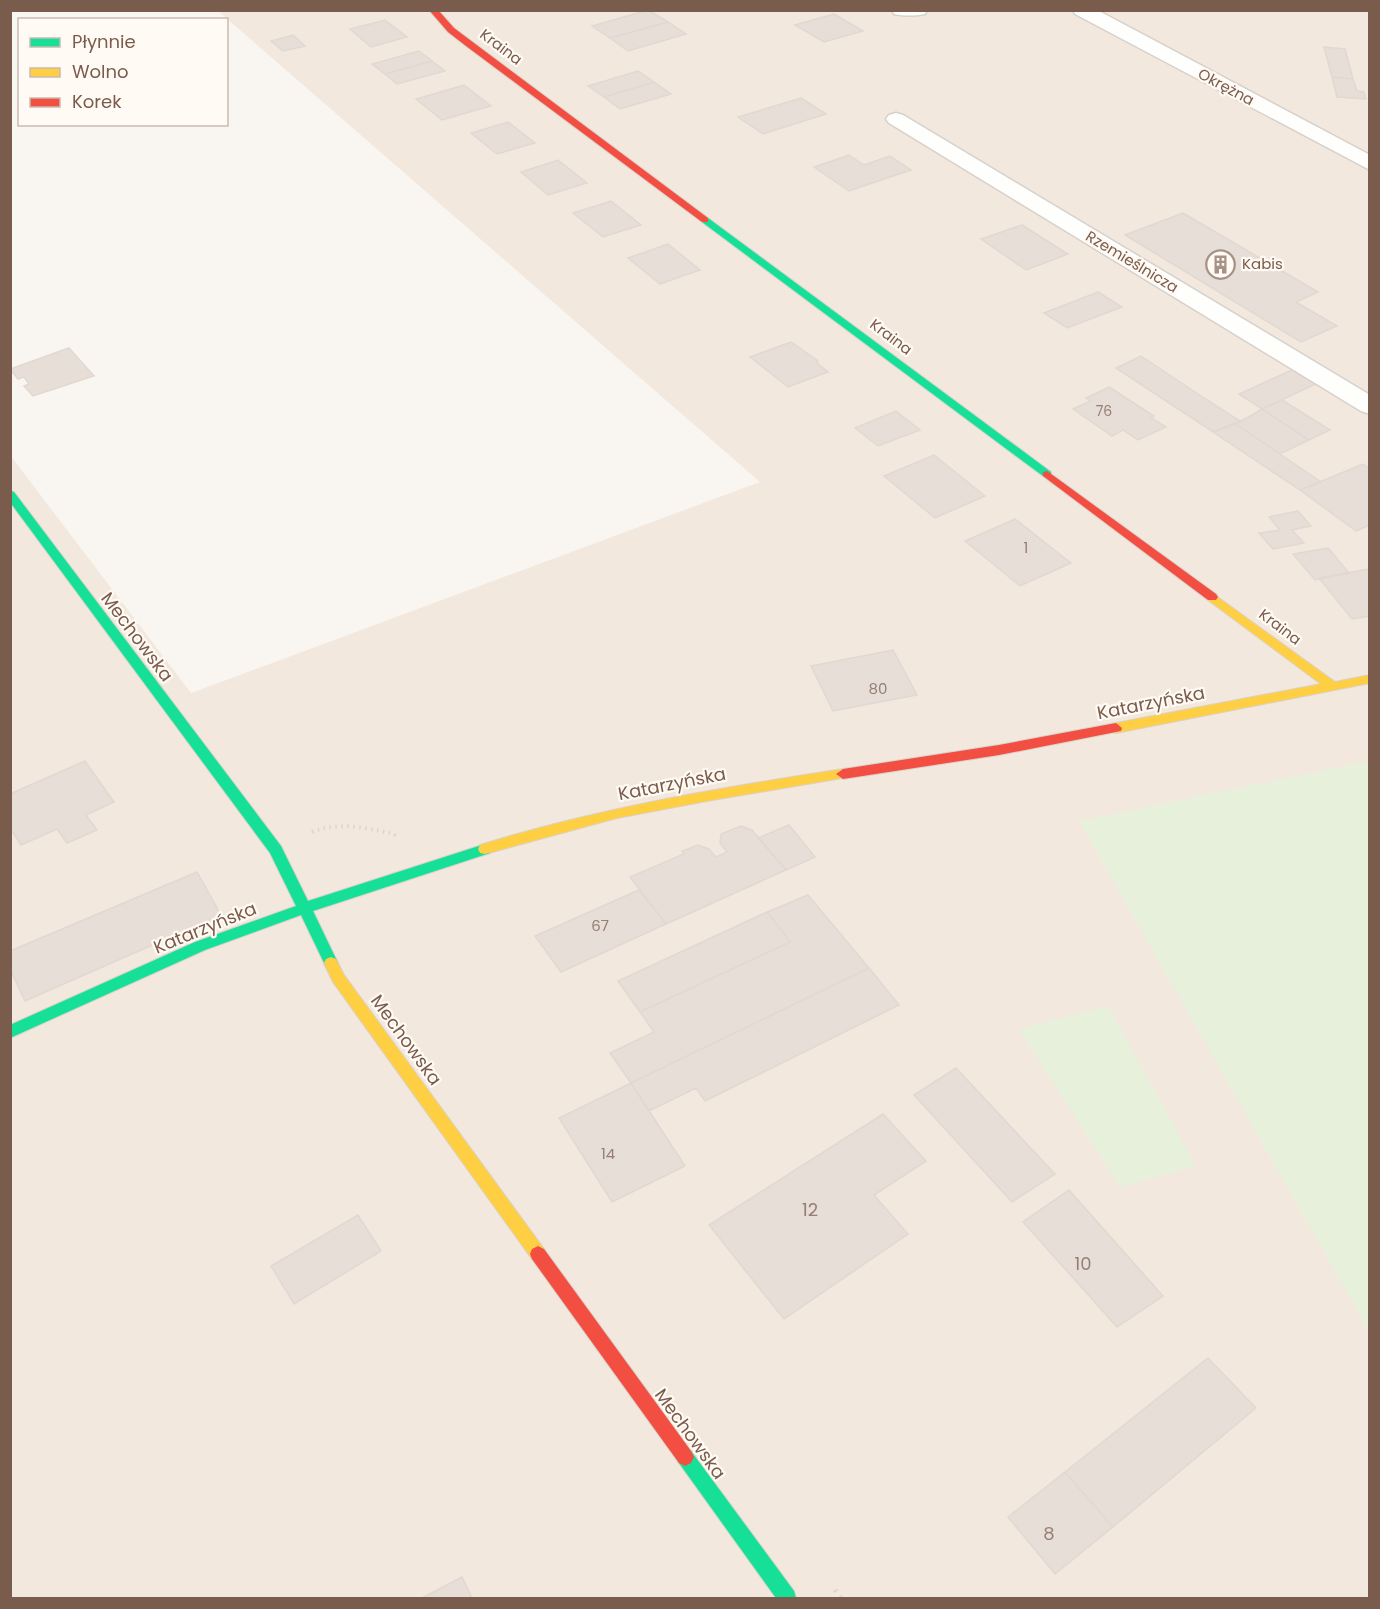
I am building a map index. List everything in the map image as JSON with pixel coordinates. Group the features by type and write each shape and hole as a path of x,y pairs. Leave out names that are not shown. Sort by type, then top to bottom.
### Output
{"street":[{"name":"Kraina","path":"433,10 451,30 476,50 1332,686"},
{"path":"901,10 918,10"},
{"name":"Okrężna","path":"1082,10 1370,164"},
{"name":"Rzemieślnicza","path":"896,118 1370,406"},
{"name":"Mechowska","path":"10,494 276,850 338,978 787,1599"},
{"name":"Katarzyńska","path":"10,1032 200,946 305,908 515,839 614,813 708,794 999,750 1370,679"}],"shaded area":[{"path":"218,11 1369,11 1369,1598 11,1598 10,455 191,693 760,482"}],"green space":[{"path":"1370,762 1369,1331 1079,821"},
{"path":"1108,1006 1196,1166 1120,1187 1019,1029"}],"building":[{"path":"648,10 668,22 610,38 592,26"},
{"path":"834,14 863,31 824,42 795,25"},
{"path":"385,20 407,37 371,47 350,29"},
{"path":"668,22 686,34 628,51 610,38"},
{"path":"293,35 305,46 283,51 271,41"},
{"path":"1324,47 1345,49 1353,79 1332,77"},
{"path":"419,51 432,61 385,74 372,64"},
{"path":"432,61 445,71 397,84 385,74"},
{"path":"638,71 654,82 604,97 588,86"},
{"path":"1332,77 1353,79 1357,91 1364,92 1366,99 1337,97"},
{"path":"654,82 671,94 620,109 604,97"},
{"path":"464,85 491,106 442,120 416,99"},
{"path":"801,98 826,114 763,134 738,117"},
{"path":"508,122 535,143 497,154 471,133"},
{"path":"849,155 864,165 890,156 911,170 849,191 814,167"},
{"path":"558,160 587,183 548,195 521,172"},
{"path":"611,201 641,225 603,237 573,213"},
{"name":"Kabis","path":"1183,213 1318,292 1296,302 1337,326 1301,342 1125,235"},
{"path":"1022,225 1068,254 1026,270 981,239"},
{"path":"668,244 700,270 660,284 628,258"},
{"path":"1098,292 1122,307 1067,328 1044,313"},
{"path":"791,342 818,361 816,362 828,372 788,387 750,357"},
{"path":"69,348 94,376 33,396 24,386 29,384 24,377 18,379 10,369"},
{"path":"1141,356 1240,421 1213,432 1116,368"},
{"path":"1294,369 1318,383 1262,409 1239,394"},
{"path":"1109,387 1154,416 1151,418 1166,427 1138,440 1123,430 1112,436 1073,409 1091,401 1086,398"},
{"path":"1282,400 1330,430 1309,440 1262,409"},
{"path":"1262,409 1309,440 1280,454 1236,424"},
{"path":"896,411 920,430 878,446 855,428"},
{"path":"1236,424 1321,482 1300,490 1213,432"},
{"path":"934,455 985,496 935,518 884,476"},
{"path":"1363,464 1370,469 1370,525 1356,531 1300,490"},
{"path":"1298,511 1311,526 1292,530 1304,543 1273,549 1259,533 1280,530 1269,517"},
{"path":"1015,519 1071,563 1020,586 965,541"},
{"path":"1328,548 1349,573 1315,580 1293,554"},
{"path":"1370,569 1370,616 1352,619 1319,578"},
{"path":"893,650 917,695 833,711 811,666"},
{"path":"85,761 114,802 86,815 97,830 67,843 57,829 21,845 10,828 10,794"},
{"path":"789,825 815,857 786,870 758,838"},
{"path":"741,826 752,830 786,870 666,924 630,877 684,854 682,851 698,845 709,849 716,857 727,852 720,843 721,834"},
{"path":"197,872 221,915 25,1001 10,969 10,951"},
{"path":"639,890 666,924 561,972 535,936"},
{"path":"808,895 869,968 631,1083 610,1053 654,1032 640,1012 790,942 767,912"},
{"path":"767,912 790,942 640,1012 618,981"},
{"path":"869,968 899,1005 705,1101 696,1088 649,1111 631,1083"},
{"path":"956,1068 1055,1174 1012,1202 914,1095"},
{"path":"631,1083 685,1166 612,1202 559,1118"},
{"path":"883,1114 926,1161 874,1195 908,1234 784,1319 709,1225"},
{"path":"1069,1190 1163,1296 1117,1327 1023,1222"},
{"path":"358,1215 381,1251 294,1304 271,1266"},
{"path":"1208,1358 1256,1408 1113,1527 1065,1472"},
{"path":"1065,1472 1113,1527 1055,1574 1008,1517"},
{"path":"462,1577 472,1598 422,1598"}],"traffic: fast":[{"path":"705,220 1047,474"},
{"path":"10,494 276,850 331,963"},
{"path":"10,1032 200,946 305,908 485,849"},
{"path":"685,1457 787,1598"}],"traffic: slow":[{"path":"1212,597 1332,686"},
{"path":"1116,728 1370,679"},
{"path":"485,849 617,813 843,774"},
{"path":"331,963 338,978 538,1254"}],"traffic: jam":[{"path":"433,10 451,30 469,44 705,220"},
{"path":"1047,474 1212,597"},
{"path":"843,774 999,750 1116,728"},
{"path":"538,1254 685,1457"}],"place":[{"name":"Kabis","path":"1221,264"}]}
